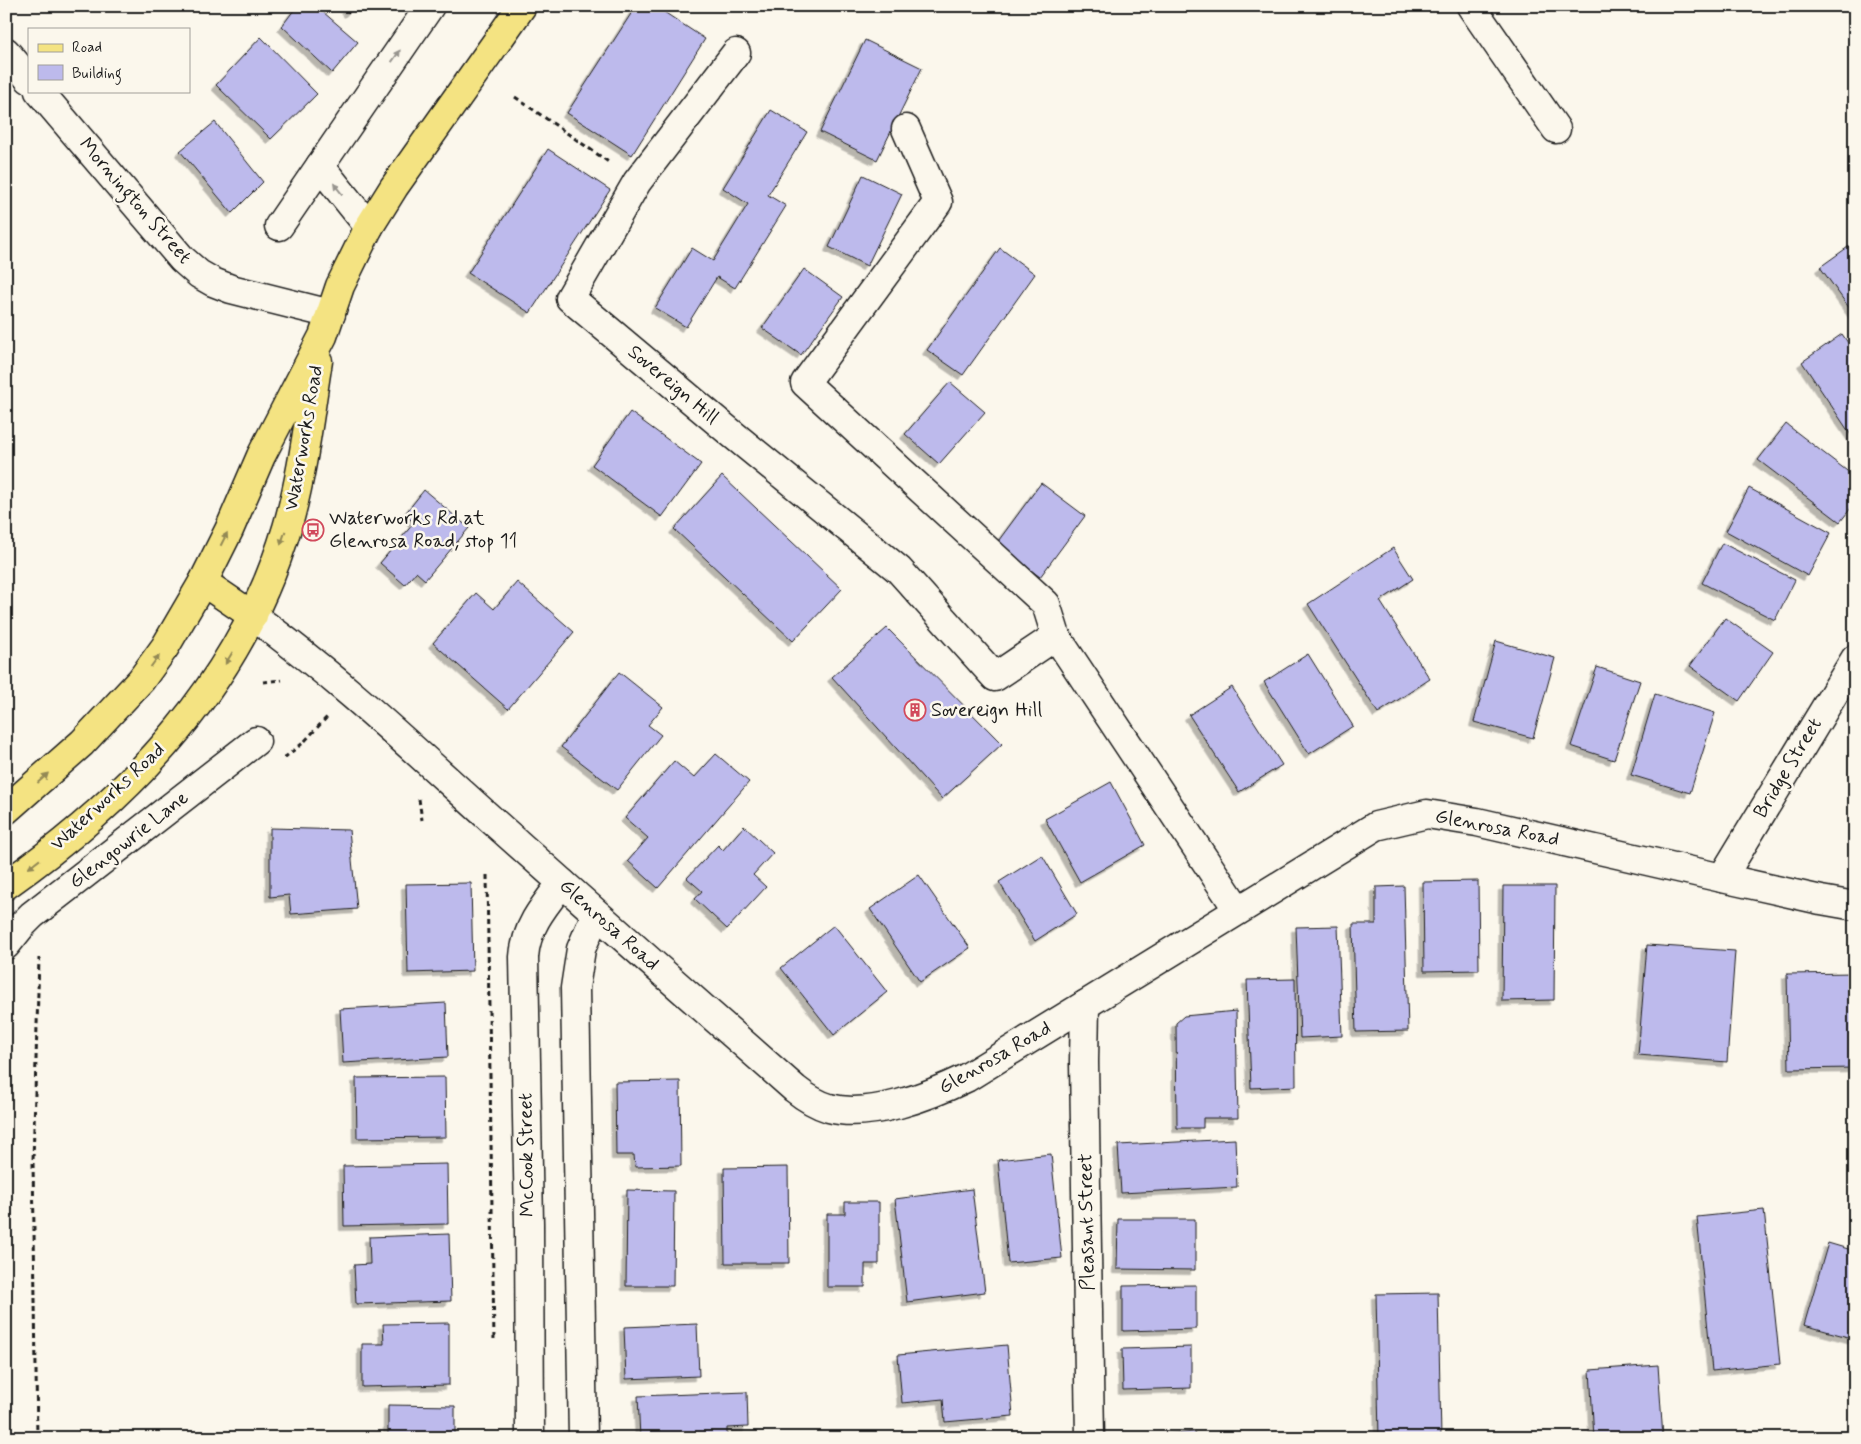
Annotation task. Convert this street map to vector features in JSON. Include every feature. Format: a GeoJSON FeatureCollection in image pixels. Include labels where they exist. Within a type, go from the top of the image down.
{"type":"FeatureCollection","features":[{"type":"Feature","properties":{"kind":"main road","name":"Waterworks Road"},"geometry":{"type":"LineString","coordinates":[[6,810],[82,743],[141,680],[183,619],[229,530],[261,456],[327,325],[348,267],[369,227],[394,187],[522,6]]}},
{"type":"Feature","properties":{"kind":"main road","name":"Waterworks Road"},"geometry":{"type":"LineString","coordinates":[[6,885],[83,825],[127,786],[163,748],[216,679],[253,616],[275,563],[296,494],[327,325]]}},
{"type":"Feature","properties":{"kind":"main road"},"geometry":{"type":"LineString","coordinates":[[203,582],[253,616]]}},
{"type":"Feature","properties":{"kind":"street"},"geometry":{"type":"LineString","coordinates":[[279,226],[430,6]]}},
{"type":"Feature","properties":{"kind":"street"},"geometry":{"type":"LineString","coordinates":[[1471,6],[1556,129]]}},
{"type":"Feature","properties":{"kind":"street"},"geometry":{"type":"LineString","coordinates":[[6,52],[28,78]]}},
{"type":"Feature","properties":{"kind":"street","name":"Sovereign Hill"},"geometry":{"type":"LineString","coordinates":[[736,53],[637,182],[570,298],[899,570],[994,677],[1056,636]]}},
{"type":"Feature","properties":{"kind":"street","name":"Mornington Street"},"geometry":{"type":"LineString","coordinates":[[41,92],[182,259],[199,274],[213,282],[327,325]]}},
{"type":"Feature","properties":{"kind":"street"},"geometry":{"type":"LineString","coordinates":[[906,129],[938,202],[805,384],[1046,604],[1056,636],[1238,910]]}},
{"type":"Feature","properties":{"kind":"street"},"geometry":{"type":"LineString","coordinates":[[320,166],[369,227]]}},
{"type":"Feature","properties":{"kind":"street","name":"Glenrosa Road"},"geometry":{"type":"LineString","coordinates":[[253,616],[298,649],[348,691],[596,914],[795,1089],[811,1100],[828,1108],[856,1110],[878,1108],[941,1090],[966,1078],[1376,826],[1427,814],[1477,822],[1722,878],[1855,906]]}},
{"type":"Feature","properties":{"kind":"street","name":"Bridge Street"},"geometry":{"type":"LineString","coordinates":[[1722,878],[1855,658]]}},
{"type":"Feature","properties":{"kind":"street","name":"Glengowrie Lane"},"geometry":{"type":"LineString","coordinates":[[6,945],[32,915],[256,741]]}},
{"type":"Feature","properties":{"kind":"street","name":"McCook Street"},"geometry":{"type":"LineString","coordinates":[[530,1438],[529,1213],[524,957],[526,943],[538,914],[562,883]]}},
{"type":"Feature","properties":{"kind":"street"},"geometry":{"type":"LineString","coordinates":[[583,1438],[575,988],[581,949],[596,914]]}},
{"type":"Feature","properties":{"kind":"street","name":"Pleasant Street"},"geometry":{"type":"LineString","coordinates":[[1085,1005],[1084,1062],[1090,1438]]}},
{"type":"Feature","properties":{"kind":"path"},"geometry":{"type":"LineString","coordinates":[[515,97],[637,182]]}},
{"type":"Feature","properties":{"kind":"path"},"geometry":{"type":"LineString","coordinates":[[303,743],[330,714]]}},
{"type":"Feature","properties":{"kind":"path"},"geometry":{"type":"LineString","coordinates":[[486,875],[494,1349]]}},
{"type":"Feature","properties":{"kind":"path"},"geometry":{"type":"LineString","coordinates":[[37,1438],[33,1161],[39,953]]}},
{"type":"Feature","properties":{"kind":"building"},"geometry":{"type":"Polygon","coordinates":[[[297,6],[316,6],[358,42],[332,73],[282,26],[297,6]]]}},
{"type":"Feature","properties":{"kind":"building"},"geometry":{"type":"Polygon","coordinates":[[[344,6],[356,6],[349,13],[344,6]]]}},
{"type":"Feature","properties":{"kind":"building"},"geometry":{"type":"Polygon","coordinates":[[[636,6],[655,6],[705,39],[632,155],[567,113],[636,6]]]}},
{"type":"Feature","properties":{"kind":"building"},"geometry":{"type":"Polygon","coordinates":[[[261,37],[317,94],[271,139],[216,85],[261,37]]]}},
{"type":"Feature","properties":{"kind":"building"},"geometry":{"type":"Polygon","coordinates":[[[865,40],[922,68],[877,160],[820,132],[865,40]]]}},
{"type":"Feature","properties":{"kind":"building"},"geometry":{"type":"Polygon","coordinates":[[[771,110],[807,132],[768,195],[786,206],[735,288],[717,277],[686,327],[655,308],[692,248],[713,261],[748,204],[723,188],[771,110]]]}},
{"type":"Feature","properties":{"kind":"building"},"geometry":{"type":"Polygon","coordinates":[[[215,122],[263,182],[232,213],[180,151],[215,122]]]}},
{"type":"Feature","properties":{"kind":"building"},"geometry":{"type":"Polygon","coordinates":[[[548,149],[610,190],[530,313],[468,273],[548,149]]]}},
{"type":"Feature","properties":{"kind":"building"},"geometry":{"type":"Polygon","coordinates":[[[863,175],[902,194],[867,266],[829,247],[863,175]]]}},
{"type":"Feature","properties":{"kind":"building"},"geometry":{"type":"Polygon","coordinates":[[[1855,242],[1855,316],[1820,267],[1855,242]]]}},
{"type":"Feature","properties":{"kind":"building"},"geometry":{"type":"Polygon","coordinates":[[[1000,248],[1035,274],[963,375],[927,350],[1000,248]]]}},
{"type":"Feature","properties":{"kind":"building"},"geometry":{"type":"Polygon","coordinates":[[[804,269],[843,297],[801,355],[762,328],[804,269]]]}},
{"type":"Feature","properties":{"kind":"building"},"geometry":{"type":"Polygon","coordinates":[[[1842,334],[1855,353],[1855,441],[1802,362],[1842,334]]]}},
{"type":"Feature","properties":{"kind":"building"},"geometry":{"type":"Polygon","coordinates":[[[950,382],[985,412],[939,464],[905,434],[950,382]]]}},
{"type":"Feature","properties":{"kind":"building"},"geometry":{"type":"Polygon","coordinates":[[[630,412],[701,464],[662,517],[592,465],[630,412]]]}},
{"type":"Feature","properties":{"kind":"building"},"geometry":{"type":"Polygon","coordinates":[[[1786,424],[1855,477],[1855,503],[1840,522],[1758,460],[1786,424]]]}},
{"type":"Feature","properties":{"kind":"building"},"geometry":{"type":"Polygon","coordinates":[[[722,476],[842,589],[793,641],[674,529],[722,476]]]}},
{"type":"Feature","properties":{"kind":"building"},"geometry":{"type":"Polygon","coordinates":[[[1041,483],[1085,516],[1040,577],[996,544],[1041,483]]]}},
{"type":"Feature","properties":{"kind":"building"},"geometry":{"type":"Polygon","coordinates":[[[1749,488],[1831,533],[1808,576],[1726,531],[1749,488]]]}},
{"type":"Feature","properties":{"kind":"building"},"geometry":{"type":"Polygon","coordinates":[[[424,490],[469,528],[425,580],[416,572],[405,585],[380,563],[414,523],[405,514],[424,490]]]}},
{"type":"Feature","properties":{"kind":"building"},"geometry":{"type":"Polygon","coordinates":[[[1722,543],[1795,580],[1775,620],[1702,583],[1722,543]]]}},
{"type":"Feature","properties":{"kind":"building"},"geometry":{"type":"Polygon","coordinates":[[[1393,548],[1413,579],[1380,601],[1430,679],[1378,713],[1308,604],[1393,548]]]}},
{"type":"Feature","properties":{"kind":"building"},"geometry":{"type":"Polygon","coordinates":[[[517,582],[574,632],[508,709],[433,643],[476,593],[494,609],[517,582]]]}},
{"type":"Feature","properties":{"kind":"building"},"geometry":{"type":"Polygon","coordinates":[[[1725,618],[1773,652],[1739,701],[1690,666],[1725,618]]]}},
{"type":"Feature","properties":{"kind":"building","name":"Sovereign Hill"},"geometry":{"type":"Polygon","coordinates":[[[887,628],[1002,744],[942,799],[832,677],[887,628]]]}},
{"type":"Feature","properties":{"kind":"building"},"geometry":{"type":"Polygon","coordinates":[[[1496,641],[1555,658],[1533,738],[1474,722],[1496,641]]]}},
{"type":"Feature","properties":{"kind":"building"},"geometry":{"type":"Polygon","coordinates":[[[1308,654],[1353,726],[1309,754],[1264,682],[1308,654]]]}},
{"type":"Feature","properties":{"kind":"building"},"geometry":{"type":"Polygon","coordinates":[[[1597,667],[1640,681],[1614,760],[1571,746],[1597,667]]]}},
{"type":"Feature","properties":{"kind":"building"},"geometry":{"type":"Polygon","coordinates":[[[619,672],[663,707],[648,725],[661,735],[617,790],[561,747],[619,672]]]}},
{"type":"Feature","properties":{"kind":"building"},"geometry":{"type":"Polygon","coordinates":[[[1232,687],[1282,765],[1239,792],[1189,715],[1232,687]]]}},
{"type":"Feature","properties":{"kind":"building"},"geometry":{"type":"Polygon","coordinates":[[[1655,694],[1715,713],[1690,793],[1631,775],[1655,694]]]}},
{"type":"Feature","properties":{"kind":"building"},"geometry":{"type":"Polygon","coordinates":[[[716,754],[749,782],[658,888],[628,861],[648,838],[625,818],[674,761],[694,778],[716,754]]]}},
{"type":"Feature","properties":{"kind":"building"},"geometry":{"type":"Polygon","coordinates":[[[1111,782],[1145,845],[1080,882],[1045,819],[1111,782]]]}},
{"type":"Feature","properties":{"kind":"building"},"geometry":{"type":"Polygon","coordinates":[[[744,826],[773,853],[753,875],[766,887],[727,929],[695,899],[702,891],[687,878],[718,845],[723,850],[744,826]]]}},
{"type":"Feature","properties":{"kind":"building"},"geometry":{"type":"Polygon","coordinates":[[[270,828],[349,830],[357,909],[291,914],[289,895],[270,897],[270,828]]]}},
{"type":"Feature","properties":{"kind":"building"},"geometry":{"type":"Polygon","coordinates":[[[1042,855],[1077,914],[1035,941],[999,882],[1042,855]]]}},
{"type":"Feature","properties":{"kind":"building"},"geometry":{"type":"Polygon","coordinates":[[[919,875],[970,948],[920,982],[870,909],[919,875]]]}},
{"type":"Feature","properties":{"kind":"building"},"geometry":{"type":"Polygon","coordinates":[[[1478,881],[1479,970],[1424,971],[1423,882],[1478,881]]]}},
{"type":"Feature","properties":{"kind":"building"},"geometry":{"type":"Polygon","coordinates":[[[471,883],[473,971],[408,973],[406,884],[471,883]]]}},
{"type":"Feature","properties":{"kind":"building"},"geometry":{"type":"Polygon","coordinates":[[[1404,886],[1408,1031],[1356,1032],[1353,924],[1376,924],[1376,887],[1404,886]]]}},
{"type":"Feature","properties":{"kind":"building"},"geometry":{"type":"Polygon","coordinates":[[[1503,886],[1555,886],[1554,1000],[1502,1001],[1503,886]]]}},
{"type":"Feature","properties":{"kind":"building"},"geometry":{"type":"Polygon","coordinates":[[[834,925],[887,992],[834,1035],[781,968],[834,925]]]}},
{"type":"Feature","properties":{"kind":"building"},"geometry":{"type":"Polygon","coordinates":[[[1338,926],[1342,1036],[1300,1038],[1296,927],[1338,926]]]}},
{"type":"Feature","properties":{"kind":"building"},"geometry":{"type":"Polygon","coordinates":[[[1647,945],[1735,951],[1727,1062],[1638,1055],[1647,945]]]}},
{"type":"Feature","properties":{"kind":"building"},"geometry":{"type":"Polygon","coordinates":[[[1855,973],[1855,1068],[1789,1069],[1787,974],[1855,973]]]}},
{"type":"Feature","properties":{"kind":"building"},"geometry":{"type":"Polygon","coordinates":[[[1295,979],[1296,1086],[1251,1088],[1247,980],[1295,979]]]}},
{"type":"Feature","properties":{"kind":"building"},"geometry":{"type":"Polygon","coordinates":[[[446,1003],[448,1057],[343,1063],[340,1009],[446,1003]]]}},
{"type":"Feature","properties":{"kind":"building"},"geometry":{"type":"Polygon","coordinates":[[[1236,1011],[1238,1118],[1203,1118],[1203,1128],[1177,1128],[1176,1023],[1184,1016],[1236,1011]]]}},
{"type":"Feature","properties":{"kind":"building"},"geometry":{"type":"Polygon","coordinates":[[[445,1077],[446,1137],[357,1138],[356,1078],[445,1077]]]}},
{"type":"Feature","properties":{"kind":"building"},"geometry":{"type":"Polygon","coordinates":[[[680,1081],[681,1166],[635,1167],[634,1155],[616,1155],[615,1082],[680,1081]]]}},
{"type":"Feature","properties":{"kind":"building"},"geometry":{"type":"Polygon","coordinates":[[[1235,1139],[1237,1187],[1121,1193],[1118,1145],[1235,1139]]]}},
{"type":"Feature","properties":{"kind":"building"},"geometry":{"type":"Polygon","coordinates":[[[1051,1154],[1062,1258],[1008,1263],[998,1160],[1051,1154]]]}},
{"type":"Feature","properties":{"kind":"building"},"geometry":{"type":"Polygon","coordinates":[[[447,1164],[448,1224],[344,1226],[343,1166],[447,1164]]]}},
{"type":"Feature","properties":{"kind":"building"},"geometry":{"type":"Polygon","coordinates":[[[788,1167],[789,1263],[725,1263],[724,1168],[788,1167]]]}},
{"type":"Feature","properties":{"kind":"building"},"geometry":{"type":"Polygon","coordinates":[[[972,1189],[985,1292],[907,1302],[895,1199],[972,1189]]]}},
{"type":"Feature","properties":{"kind":"building"},"geometry":{"type":"Polygon","coordinates":[[[627,1190],[674,1191],[673,1286],[626,1286],[627,1190]]]}},
{"type":"Feature","properties":{"kind":"building"},"geometry":{"type":"Polygon","coordinates":[[[845,1202],[879,1202],[879,1264],[865,1264],[865,1287],[827,1287],[827,1214],[845,1214],[845,1202]]]}},
{"type":"Feature","properties":{"kind":"building"},"geometry":{"type":"Polygon","coordinates":[[[1764,1210],[1780,1364],[1712,1371],[1697,1217],[1764,1210]]]}},
{"type":"Feature","properties":{"kind":"building"},"geometry":{"type":"Polygon","coordinates":[[[1118,1219],[1195,1219],[1195,1270],[1117,1269],[1118,1219]]]}},
{"type":"Feature","properties":{"kind":"building"},"geometry":{"type":"Polygon","coordinates":[[[449,1234],[451,1301],[356,1304],[354,1265],[370,1264],[369,1237],[449,1234]]]}},
{"type":"Feature","properties":{"kind":"building"},"geometry":{"type":"Polygon","coordinates":[[[1828,1243],[1855,1251],[1855,1339],[1804,1325],[1828,1243]]]}},
{"type":"Feature","properties":{"kind":"building"},"geometry":{"type":"Polygon","coordinates":[[[1196,1285],[1196,1329],[1123,1331],[1123,1286],[1196,1285]]]}},
{"type":"Feature","properties":{"kind":"building"},"geometry":{"type":"Polygon","coordinates":[[[1438,1293],[1441,1438],[1379,1438],[1376,1294],[1438,1293]]]}},
{"type":"Feature","properties":{"kind":"building"},"geometry":{"type":"Polygon","coordinates":[[[449,1323],[449,1385],[362,1387],[362,1344],[384,1344],[383,1324],[449,1323]]]}},
{"type":"Feature","properties":{"kind":"building"},"geometry":{"type":"Polygon","coordinates":[[[697,1324],[699,1376],[626,1379],[624,1327],[697,1324]]]}},
{"type":"Feature","properties":{"kind":"building"},"geometry":{"type":"Polygon","coordinates":[[[1007,1345],[1013,1416],[945,1422],[943,1399],[902,1403],[898,1355],[1007,1345]]]}},
{"type":"Feature","properties":{"kind":"building"},"geometry":{"type":"Polygon","coordinates":[[[1191,1347],[1191,1388],[1123,1390],[1122,1349],[1191,1347]]]}},
{"type":"Feature","properties":{"kind":"building"},"geometry":{"type":"Polygon","coordinates":[[[1658,1365],[1663,1438],[1594,1438],[1590,1370],[1658,1365]]]}},
{"type":"Feature","properties":{"kind":"building"},"geometry":{"type":"Polygon","coordinates":[[[747,1392],[748,1427],[727,1428],[727,1438],[640,1438],[638,1396],[747,1392]]]}},
{"type":"Feature","properties":{"kind":"building"},"geometry":{"type":"Polygon","coordinates":[[[388,1405],[455,1406],[455,1438],[388,1438],[388,1405]]]}},
{"type":"Feature","properties":{"kind":"building"},"geometry":{"type":"Polygon","coordinates":[[[1195,1432],[1196,1438],[1131,1438],[1131,1437],[1195,1432]]]}},
{"type":"Feature","properties":{"kind":"place","name":"Waterworks Rd at Glenrosa Road, stop 11"},"geometry":{"type":"Point","coordinates":[313,530]}},
{"type":"Feature","properties":{"kind":"place","name":"Sovereign Hill"},"geometry":{"type":"Point","coordinates":[915,710]}}]}
